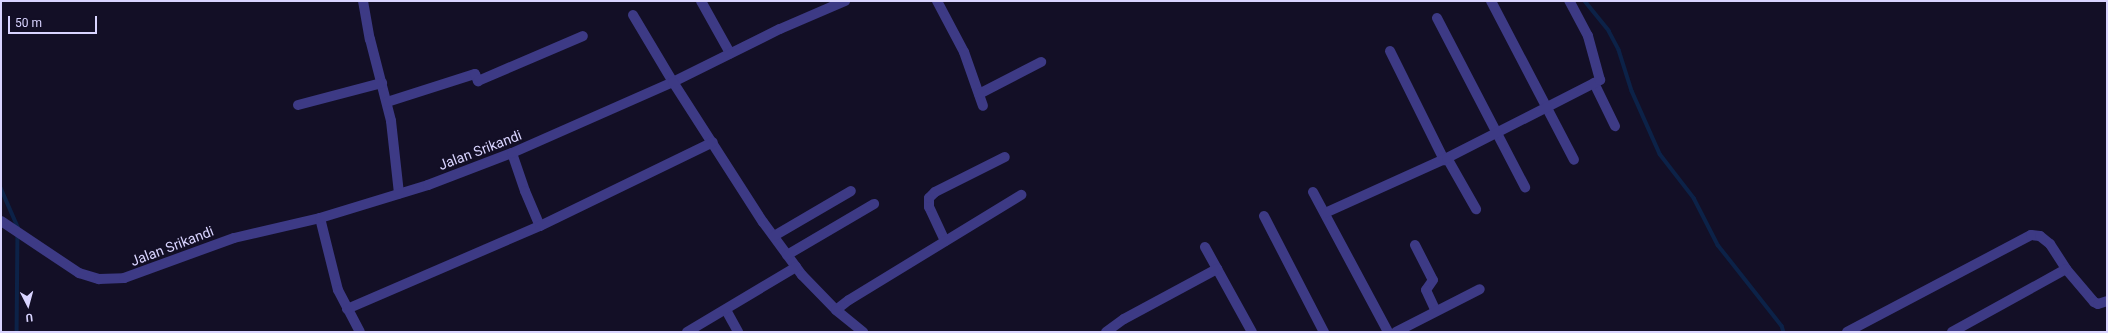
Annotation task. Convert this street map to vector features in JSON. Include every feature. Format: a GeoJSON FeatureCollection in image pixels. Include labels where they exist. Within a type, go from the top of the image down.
{"type":"FeatureCollection","features":[{"type":"Feature","properties":{"kind":"street"},"geometry":{"type":"LineString","coordinates":[[363,1],[371,46],[387,102],[394,140],[399,194]]}},
{"type":"Feature","properties":{"kind":"street"},"geometry":{"type":"LineString","coordinates":[[701,1],[730,54]]}},
{"type":"Feature","properties":{"kind":"street","name":"Jalan Srikandi"},"geometry":{"type":"LineString","coordinates":[[1,221],[79,273],[99,279],[124,278],[234,238],[320,218],[428,185],[512,153],[673,82],[845,1]]}},
{"type":"Feature","properties":{"kind":"street"},"geometry":{"type":"LineString","coordinates":[[937,1],[964,52],[983,106]]}},
{"type":"Feature","properties":{"kind":"street"},"geometry":{"type":"LineString","coordinates":[[1491,1],[1574,160]]}},
{"type":"Feature","properties":{"kind":"street"},"geometry":{"type":"LineString","coordinates":[[1325,213],[1445,159],[1600,80],[1588,36],[1569,1]]}},
{"type":"Feature","properties":{"kind":"street"},"geometry":{"type":"LineString","coordinates":[[633,15],[673,82],[787,255],[796,267],[836,310],[863,332]]}},
{"type":"Feature","properties":{"kind":"street"},"geometry":{"type":"LineString","coordinates":[[1437,18],[1525,187]]}},
{"type":"Feature","properties":{"kind":"street"},"geometry":{"type":"LineString","coordinates":[[387,102],[475,74],[478,81],[583,36]]}},
{"type":"Feature","properties":{"kind":"street"},"geometry":{"type":"LineString","coordinates":[[1390,52],[1445,159],[1476,209]]}},
{"type":"Feature","properties":{"kind":"street"},"geometry":{"type":"LineString","coordinates":[[979,94],[1041,62]]}},
{"type":"Feature","properties":{"kind":"street"},"geometry":{"type":"LineString","coordinates":[[1594,83],[1615,126]]}},
{"type":"Feature","properties":{"kind":"street"},"geometry":{"type":"LineString","coordinates":[[298,105],[382,84]]}},
{"type":"Feature","properties":{"kind":"street"},"geometry":{"type":"LineString","coordinates":[[347,309],[540,226],[713,142]]}},
{"type":"Feature","properties":{"kind":"street"},"geometry":{"type":"LineString","coordinates":[[512,153],[540,226]]}},
{"type":"Feature","properties":{"kind":"street"},"geometry":{"type":"LineString","coordinates":[[945,241],[929,207],[929,198],[935,192],[1005,157]]}},
{"type":"Feature","properties":{"kind":"street"},"geometry":{"type":"LineString","coordinates":[[774,236],[851,191]]}},
{"type":"Feature","properties":{"kind":"street"},"geometry":{"type":"LineString","coordinates":[[1313,192],[1388,332]]}},
{"type":"Feature","properties":{"kind":"street"},"geometry":{"type":"LineString","coordinates":[[836,310],[849,300],[1021,195]]}},
{"type":"Feature","properties":{"kind":"street"},"geometry":{"type":"LineString","coordinates":[[787,255],[874,204]]}},
{"type":"Feature","properties":{"kind":"street"},"geometry":{"type":"LineString","coordinates":[[1264,216],[1324,332]]}},
{"type":"Feature","properties":{"kind":"street"},"geometry":{"type":"LineString","coordinates":[[320,218],[334,279],[347,309],[360,332]]}},
{"type":"Feature","properties":{"kind":"street"},"geometry":{"type":"LineString","coordinates":[[1847,332],[2031,235],[2040,236],[2050,244],[2066,269],[2094,302],[2098,304],[2107,301]]}},
{"type":"Feature","properties":{"kind":"street"},"geometry":{"type":"LineString","coordinates":[[1415,245],[1433,280],[1426,290],[1436,312]]}},
{"type":"Feature","properties":{"kind":"street"},"geometry":{"type":"LineString","coordinates":[[1205,247],[1252,332]]}},
{"type":"Feature","properties":{"kind":"street"},"geometry":{"type":"LineString","coordinates":[[687,332],[796,267]]}},
{"type":"Feature","properties":{"kind":"street"},"geometry":{"type":"LineString","coordinates":[[1106,332],[1124,319],[1217,269]]}},
{"type":"Feature","properties":{"kind":"street"},"geometry":{"type":"LineString","coordinates":[[1952,332],[2066,269]]}},
{"type":"Feature","properties":{"kind":"street"},"geometry":{"type":"LineString","coordinates":[[1396,332],[1480,289]]}},
{"type":"Feature","properties":{"kind":"street"},"geometry":{"type":"LineString","coordinates":[[726,310],[738,332]]}},
{"type":"Feature","properties":{"kind":"waterway"},"geometry":{"type":"LineString","coordinates":[[1585,1],[1609,31],[1619,50],[1632,91],[1660,154],[1694,198],[1718,245],[1782,326],[1784,332]]}},
{"type":"Feature","properties":{"kind":"waterway"},"geometry":{"type":"LineString","coordinates":[[1,188],[18,227],[17,332]]}}]}
